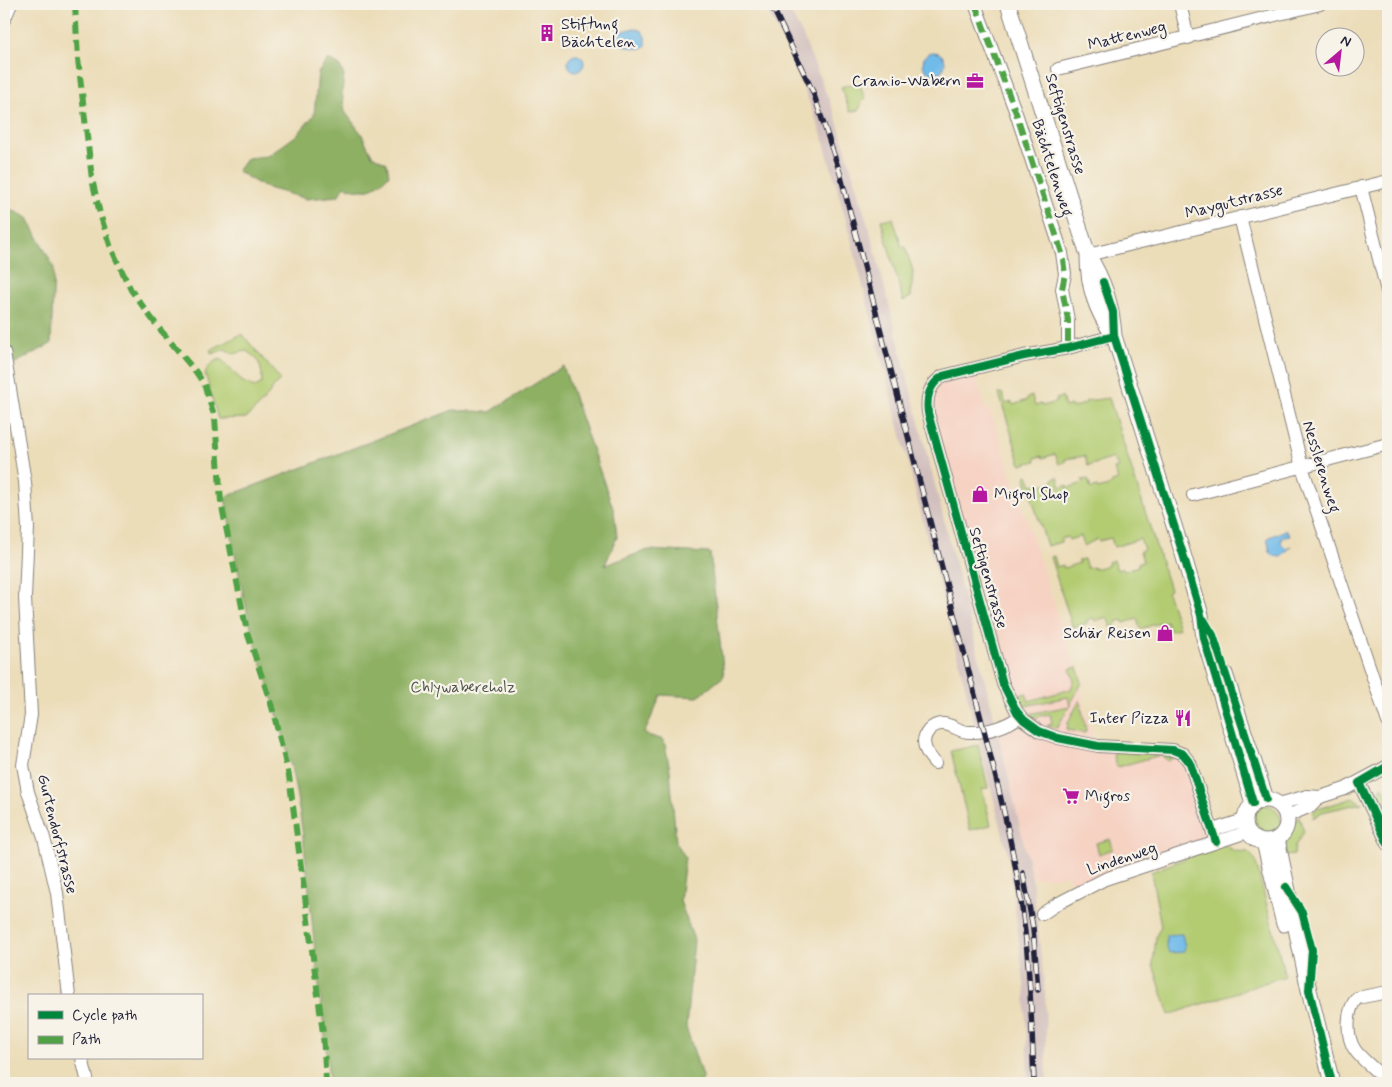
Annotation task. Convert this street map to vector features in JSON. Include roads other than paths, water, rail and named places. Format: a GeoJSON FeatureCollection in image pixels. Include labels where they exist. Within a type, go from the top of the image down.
{"type":"FeatureCollection","features":[{"type":"Feature","properties":{"kind":"main road","name":"Seftigenstrasse"},"geometry":{"type":"LineString","coordinates":[[1008,4],[1088,255],[1101,276],[1113,312],[1114,336],[1201,616],[1204,638],[1271,806]]}},
{"type":"Feature","properties":{"kind":"main road"},"geometry":{"type":"LineString","coordinates":[[1271,806],[1286,830],[1270,841],[1252,837],[1246,826],[1245,814],[1271,806]]}},
{"type":"Feature","properties":{"kind":"main road"},"geometry":{"type":"LineString","coordinates":[[1270,841],[1332,1083]]}},
{"type":"Feature","properties":{"kind":"street"},"geometry":{"type":"LineString","coordinates":[[4,20],[11,4]]}},
{"type":"Feature","properties":{"kind":"street","name":"Bächtelenweg"},"geometry":{"type":"LineString","coordinates":[[976,4],[1016,113],[1062,253],[1065,274],[1062,289],[1068,320],[1068,348]]}},
{"type":"Feature","properties":{"kind":"street"},"geometry":{"type":"LineString","coordinates":[[1180,4],[1188,38]]}},
{"type":"Feature","properties":{"kind":"street","name":"Mattenweg"},"geometry":{"type":"LineString","coordinates":[[1058,69],[1320,4]]}},
{"type":"Feature","properties":{"kind":"street","name":"Maygutstrasse"},"geometry":{"type":"LineString","coordinates":[[1088,255],[1388,181]]}},
{"type":"Feature","properties":{"kind":"street"},"geometry":{"type":"LineString","coordinates":[[1362,187],[1388,294]]}},
{"type":"Feature","properties":{"kind":"street","name":"Nesslerenweg"},"geometry":{"type":"LineString","coordinates":[[1240,217],[1302,467],[1388,722]]}},
{"type":"Feature","properties":{"kind":"street","name":"Seftigenstrasse"},"geometry":{"type":"LineString","coordinates":[[1114,336],[1068,348],[950,373],[935,382],[927,398],[930,422],[1003,684],[1020,716],[1031,726],[1058,738],[1098,746],[1168,749],[1181,753],[1190,763],[1214,836]]}},
{"type":"Feature","properties":{"kind":"street","name":"Gurtendorfstrasse"},"geometry":{"type":"LineString","coordinates":[[4,352],[25,482],[28,528],[25,598],[31,715],[23,764],[28,792],[44,838],[57,893],[69,994]]}},
{"type":"Feature","properties":{"kind":"street"},"geometry":{"type":"LineString","coordinates":[[1193,495],[1388,444]]}},
{"type":"Feature","properties":{"kind":"street"},"geometry":{"type":"LineString","coordinates":[[935,763],[924,746],[928,732],[936,725],[948,725],[969,732],[978,732],[1012,723],[1020,716]]}},
{"type":"Feature","properties":{"kind":"street"},"geometry":{"type":"LineString","coordinates":[[1271,806],[1311,806],[1320,797],[1359,783],[1388,766]]}},
{"type":"Feature","properties":{"kind":"street"},"geometry":{"type":"LineString","coordinates":[[1359,783],[1388,844]]}},
{"type":"Feature","properties":{"kind":"street","name":"Lindenweg"},"geometry":{"type":"LineString","coordinates":[[1042,914],[1105,879],[1178,857],[1214,836],[1246,826]]}},
{"type":"Feature","properties":{"kind":"street"},"geometry":{"type":"LineString","coordinates":[[1384,1083],[1383,1078],[1354,1049],[1348,1017],[1350,1006],[1356,998],[1388,992]]}},
{"type":"Feature","properties":{"kind":"street"},"geometry":{"type":"LineString","coordinates":[[82,1060],[88,1083]]}},
{"type":"Feature","properties":{"kind":"water"},"geometry":{"type":"Polygon","coordinates":[[[634,28],[642,31],[646,39],[646,45],[643,48],[632,48],[614,41],[620,32],[634,28]]]}},
{"type":"Feature","properties":{"kind":"water"},"geometry":{"type":"Polygon","coordinates":[[[934,52],[942,55],[945,63],[942,71],[934,74],[926,71],[923,63],[926,55],[934,52]]]}},
{"type":"Feature","properties":{"kind":"water"},"geometry":{"type":"Polygon","coordinates":[[[573,55],[579,55],[584,60],[582,69],[573,71],[568,66],[568,60],[573,55]]]}},
{"type":"Feature","properties":{"kind":"water"},"geometry":{"type":"Polygon","coordinates":[[[1286,530],[1290,535],[1282,537],[1281,544],[1286,548],[1291,546],[1281,557],[1274,556],[1270,552],[1267,538],[1286,530]]]}},
{"type":"Feature","properties":{"kind":"water"},"geometry":{"type":"Polygon","coordinates":[[[1182,934],[1185,947],[1183,952],[1169,953],[1166,945],[1166,935],[1182,934]]]}},
{"type":"Feature","properties":{"kind":"railway"},"geometry":{"type":"LineString","coordinates":[[771,4],[813,92],[840,173],[998,786],[1014,858],[1022,907],[1030,989],[1034,1083]]}},
{"type":"Feature","properties":{"kind":"railway"},"geometry":{"type":"LineString","coordinates":[[1023,873],[1033,928],[1038,990]]}},
{"type":"Feature","properties":{"kind":"place","name":"Stiftung Bächtelen"},"geometry":{"type":"Point","coordinates":[547,33]}},
{"type":"Feature","properties":{"kind":"place","name":"Cranio-Wabern"},"geometry":{"type":"Point","coordinates":[975,81]}},
{"type":"Feature","properties":{"kind":"place","name":"Migrol Shop"},"geometry":{"type":"Point","coordinates":[980,494]}},
{"type":"Feature","properties":{"kind":"place","name":"Schär Reisen"},"geometry":{"type":"Point","coordinates":[1165,633]}},
{"type":"Feature","properties":{"kind":"place","name":"Inter Pizza"},"geometry":{"type":"Point","coordinates":[1183,718]}},
{"type":"Feature","properties":{"kind":"place","name":"Migros"},"geometry":{"type":"Point","coordinates":[1071,796]}},
{"type":"Feature","properties":{"kind":"park label","name":"Chlywabereholz"},"geometry":{"type":"Point","coordinates":[463,687]}}]}
